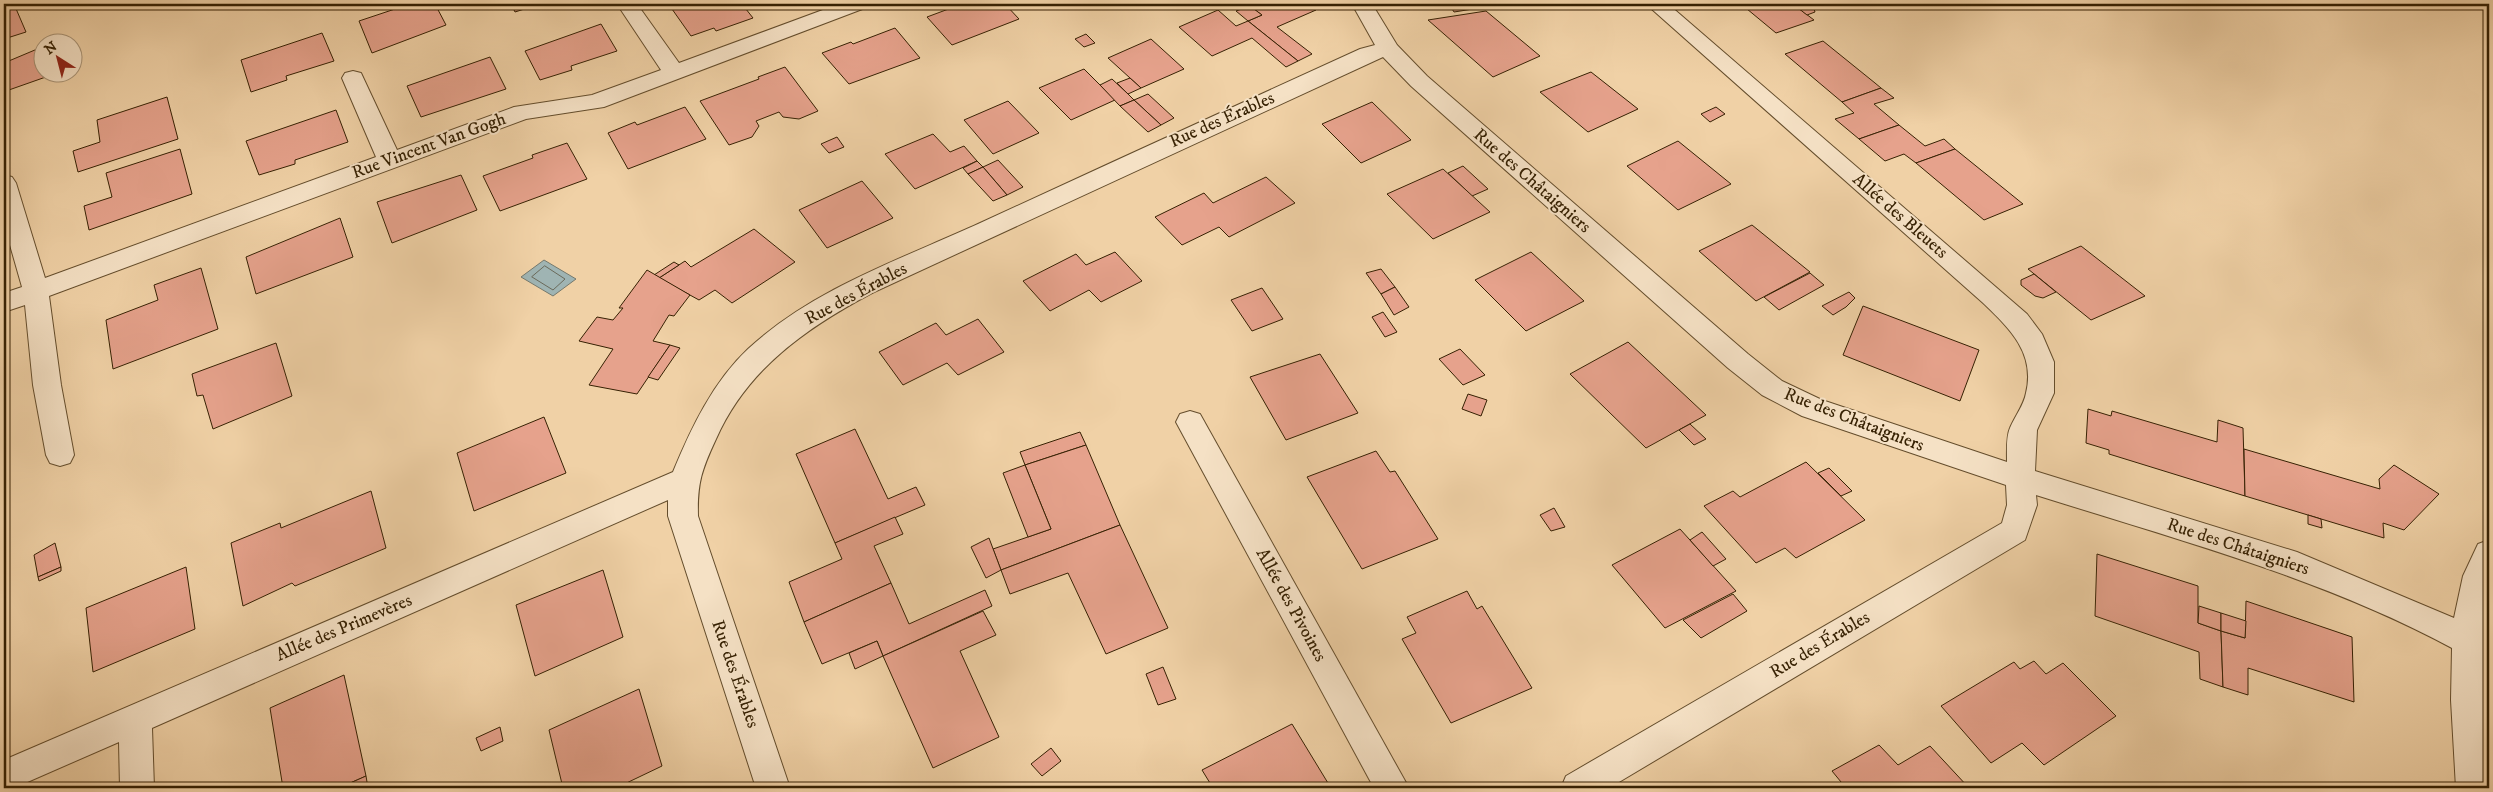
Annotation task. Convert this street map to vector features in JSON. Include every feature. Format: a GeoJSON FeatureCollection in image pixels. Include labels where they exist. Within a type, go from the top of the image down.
{"type":"FeatureCollection","features":[{"type":"Feature","properties":{"kind":"street"},"geometry":{"type":"LineString","coordinates":[[627,4],[674,72]]}},
{"type":"Feature","properties":{"kind":"street","name":"Rue Vincent Van Gogh"},"geometry":{"type":"LineString","coordinates":[[4,303],[522,112],[596,102],[858,4]]}},
{"type":"Feature","properties":{"kind":"street","name":"Rue des Châtaigniers"},"geometry":{"type":"LineString","coordinates":[[1362,4],[1388,49],[1419,82],[1738,361],[1772,388],[1812,408],[1951,456],[2020,476],[2297,565],[2439,625],[2467,640]]}},
{"type":"Feature","properties":{"kind":"street","name":"Allée des Bleuets"},"geometry":{"type":"LineString","coordinates":[[1656,4],[1991,295],[2018,321],[2033,341],[2041,362],[2040,393],[2023,430],[2020,476]]}},
{"type":"Feature","properties":{"kind":"street","name":"Rue des Érables"},"geometry":{"type":"LineString","coordinates":[[773,788],[688,536],[683,516],[682,494],[685,480],[703,434],[718,405],[736,380],[759,355],[774,343],[839,298],[1368,54],[1388,49]]}},
{"type":"Feature","properties":{"kind":"street"},"geometry":{"type":"LineString","coordinates":[[353,78],[390,161]]}},
{"type":"Feature","properties":{"kind":"street"},"geometry":{"type":"LineString","coordinates":[[4,183],[36,292],[47,385],[60,455]]}},
{"type":"Feature","properties":{"kind":"street","name":"Allée des Pivoines"},"geometry":{"type":"LineString","coordinates":[[1190,422],[1392,788]]}},
{"type":"Feature","properties":{"kind":"street","name":"Rue des Érables"},"geometry":{"type":"LineString","coordinates":[[1578,788],[2014,531],[2022,505],[2020,476]]}},
{"type":"Feature","properties":{"kind":"street","name":"Allée des Primevères"},"geometry":{"type":"LineString","coordinates":[[4,776],[685,480]]}},
{"type":"Feature","properties":{"kind":"street"},"geometry":{"type":"LineString","coordinates":[[2473,788],[2467,640],[2475,588],[2483,563],[2489,554]]}},
{"type":"Feature","properties":{"kind":"street"},"geometry":{"type":"LineString","coordinates":[[135,718],[137,788]]}},
{"type":"Feature","properties":{"kind":"water"},"geometry":{"type":"Polygon","coordinates":[[[544,260],[576,279],[553,296],[521,277],[544,260]]]}},
{"type":"Feature","properties":{"kind":"building"},"geometry":{"type":"Polygon","coordinates":[[[4,4],[14,4],[26,32],[4,39],[4,4]]]}},
{"type":"Feature","properties":{"kind":"building"},"geometry":{"type":"Polygon","coordinates":[[[410,4],[435,4],[446,25],[372,53],[359,21],[410,4]]]}},
{"type":"Feature","properties":{"kind":"building"},"geometry":{"type":"Polygon","coordinates":[[[511,4],[540,4],[515,12],[511,4]]]}},
{"type":"Feature","properties":{"kind":"building"},"geometry":{"type":"Polygon","coordinates":[[[688,4],[742,4],[753,18],[716,31],[714,28],[691,36],[672,9],[688,4]]]}},
{"type":"Feature","properties":{"kind":"building"},"geometry":{"type":"Polygon","coordinates":[[[962,4],[1005,4],[1019,19],[952,45],[927,17],[962,4]]]}},
{"type":"Feature","properties":{"kind":"building"},"geometry":{"type":"Polygon","coordinates":[[[1247,4],[1307,4],[1316,10],[1277,27],[1312,54],[1298,61],[1248,21],[1262,15],[1247,4]]]}},
{"type":"Feature","properties":{"kind":"building"},"geometry":{"type":"Polygon","coordinates":[[[1449,4],[1497,4],[1498,5],[1454,12],[1449,4]]]}},
{"type":"Feature","properties":{"kind":"building"},"geometry":{"type":"Polygon","coordinates":[[[1741,4],[1793,4],[1814,20],[1776,33],[1741,4]]]}},
{"type":"Feature","properties":{"kind":"building"},"geometry":{"type":"Polygon","coordinates":[[[1793,4],[1808,4],[1815,12],[1807,15],[1793,4]]]}},
{"type":"Feature","properties":{"kind":"building"},"geometry":{"type":"Polygon","coordinates":[[[1250,6],[1262,15],[1248,21],[1236,11],[1250,6]]]}},
{"type":"Feature","properties":{"kind":"building"},"geometry":{"type":"Polygon","coordinates":[[[1218,10],[1236,26],[1248,21],[1298,61],[1286,67],[1252,38],[1212,56],[1179,27],[1218,10]]]}},
{"type":"Feature","properties":{"kind":"building"},"geometry":{"type":"Polygon","coordinates":[[[1486,11],[1540,56],[1493,77],[1428,20],[1486,11]]]}},
{"type":"Feature","properties":{"kind":"building"},"geometry":{"type":"Polygon","coordinates":[[[601,24],[617,51],[571,66],[572,70],[540,80],[525,51],[601,24]]]}},
{"type":"Feature","properties":{"kind":"building"},"geometry":{"type":"Polygon","coordinates":[[[895,28],[920,58],[849,84],[822,53],[851,42],[853,44],[895,28]]]}},
{"type":"Feature","properties":{"kind":"building"},"geometry":{"type":"Polygon","coordinates":[[[322,33],[334,61],[286,76],[287,80],[251,92],[241,60],[322,33]]]}},
{"type":"Feature","properties":{"kind":"building"},"geometry":{"type":"Polygon","coordinates":[[[1086,34],[1095,43],[1084,47],[1075,39],[1086,34]]]}},
{"type":"Feature","properties":{"kind":"building"},"geometry":{"type":"Polygon","coordinates":[[[1151,39],[1184,69],[1141,88],[1108,58],[1151,39]]]}},
{"type":"Feature","properties":{"kind":"building"},"geometry":{"type":"Polygon","coordinates":[[[1823,41],[1881,88],[1842,102],[1785,54],[1823,41]]]}},
{"type":"Feature","properties":{"kind":"building"},"geometry":{"type":"Polygon","coordinates":[[[32,51],[32,82],[6,91],[4,85],[4,63],[32,51]]]}},
{"type":"Feature","properties":{"kind":"building"},"geometry":{"type":"Polygon","coordinates":[[[490,57],[506,89],[421,117],[407,86],[490,57]]]}},
{"type":"Feature","properties":{"kind":"building"},"geometry":{"type":"Polygon","coordinates":[[[785,67],[818,111],[799,119],[783,117],[779,112],[756,121],[759,126],[752,137],[729,145],[700,101],[785,67]]]}},
{"type":"Feature","properties":{"kind":"building"},"geometry":{"type":"Polygon","coordinates":[[[1084,69],[1115,100],[1071,120],[1039,88],[1084,69]]]}},
{"type":"Feature","properties":{"kind":"building"},"geometry":{"type":"Polygon","coordinates":[[[1591,72],[1638,109],[1588,132],[1540,92],[1591,72]]]}},
{"type":"Feature","properties":{"kind":"building"},"geometry":{"type":"Polygon","coordinates":[[[1130,78],[1141,88],[1128,94],[1117,83],[1130,78]]]}},
{"type":"Feature","properties":{"kind":"building"},"geometry":{"type":"Polygon","coordinates":[[[1112,79],[1134,100],[1120,106],[1100,85],[1112,79]]]}},
{"type":"Feature","properties":{"kind":"building"},"geometry":{"type":"Polygon","coordinates":[[[1881,88],[1894,98],[1874,104],[1899,125],[1859,139],[1835,119],[1854,113],[1842,102],[1881,88]]]}},
{"type":"Feature","properties":{"kind":"building"},"geometry":{"type":"Polygon","coordinates":[[[1148,94],[1174,118],[1161,125],[1134,100],[1148,94]]]}},
{"type":"Feature","properties":{"kind":"building"},"geometry":{"type":"Polygon","coordinates":[[[167,97],[178,139],[78,172],[73,151],[100,142],[97,120],[167,97]]]}},
{"type":"Feature","properties":{"kind":"building"},"geometry":{"type":"Polygon","coordinates":[[[1134,100],[1161,125],[1148,132],[1120,106],[1134,100]]]}},
{"type":"Feature","properties":{"kind":"building"},"geometry":{"type":"Polygon","coordinates":[[[1008,101],[1039,133],[993,154],[964,120],[1008,101]]]}},
{"type":"Feature","properties":{"kind":"building"},"geometry":{"type":"Polygon","coordinates":[[[1372,102],[1411,140],[1361,163],[1322,124],[1372,102]]]}},
{"type":"Feature","properties":{"kind":"building"},"geometry":{"type":"Polygon","coordinates":[[[685,107],[706,139],[628,169],[608,133],[635,122],[637,125],[685,107]]]}},
{"type":"Feature","properties":{"kind":"building"},"geometry":{"type":"Polygon","coordinates":[[[1716,107],[1725,114],[1710,122],[1701,114],[1716,107]]]}},
{"type":"Feature","properties":{"kind":"building"},"geometry":{"type":"Polygon","coordinates":[[[336,110],[348,142],[295,160],[295,164],[259,175],[246,141],[336,110]]]}},
{"type":"Feature","properties":{"kind":"building"},"geometry":{"type":"Polygon","coordinates":[[[1899,125],[1925,146],[1944,139],[1955,149],[1916,163],[1904,154],[1885,161],[1859,139],[1899,125]]]}},
{"type":"Feature","properties":{"kind":"building"},"geometry":{"type":"Polygon","coordinates":[[[933,134],[950,152],[964,146],[977,161],[915,189],[885,154],[933,134]]]}},
{"type":"Feature","properties":{"kind":"building"},"geometry":{"type":"Polygon","coordinates":[[[837,137],[844,147],[829,153],[821,144],[837,137]]]}},
{"type":"Feature","properties":{"kind":"building"},"geometry":{"type":"Polygon","coordinates":[[[1678,141],[1731,184],[1678,210],[1627,166],[1678,141]]]}},
{"type":"Feature","properties":{"kind":"building"},"geometry":{"type":"Polygon","coordinates":[[[567,143],[587,179],[500,211],[483,176],[533,158],[532,155],[567,143]]]}},
{"type":"Feature","properties":{"kind":"building"},"geometry":{"type":"Polygon","coordinates":[[[180,149],[192,194],[89,230],[84,206],[112,197],[106,173],[180,149]]]}},
{"type":"Feature","properties":{"kind":"building"},"geometry":{"type":"Polygon","coordinates":[[[1955,149],[2023,204],[1984,220],[1916,163],[1955,149]]]}},
{"type":"Feature","properties":{"kind":"building"},"geometry":{"type":"Polygon","coordinates":[[[998,160],[1023,187],[1007,195],[983,167],[998,160]]]}},
{"type":"Feature","properties":{"kind":"building"},"geometry":{"type":"Polygon","coordinates":[[[977,161],[983,167],[968,174],[963,168],[977,161]]]}},
{"type":"Feature","properties":{"kind":"building"},"geometry":{"type":"Polygon","coordinates":[[[1463,166],[1488,189],[1472,196],[1448,173],[1463,166]]]}},
{"type":"Feature","properties":{"kind":"building"},"geometry":{"type":"Polygon","coordinates":[[[983,167],[1007,195],[993,201],[968,174],[983,167]]]}},
{"type":"Feature","properties":{"kind":"building"},"geometry":{"type":"Polygon","coordinates":[[[1443,169],[1490,212],[1433,239],[1387,194],[1443,169]]]}},
{"type":"Feature","properties":{"kind":"building"},"geometry":{"type":"Polygon","coordinates":[[[461,175],[477,210],[392,243],[377,202],[461,175]]]}},
{"type":"Feature","properties":{"kind":"building"},"geometry":{"type":"Polygon","coordinates":[[[1266,177],[1295,203],[1229,237],[1219,227],[1182,245],[1155,217],[1204,193],[1213,203],[1266,177]]]}},
{"type":"Feature","properties":{"kind":"building"},"geometry":{"type":"Polygon","coordinates":[[[862,181],[893,218],[827,248],[799,210],[862,181]]]}},
{"type":"Feature","properties":{"kind":"building"},"geometry":{"type":"Polygon","coordinates":[[[340,218],[353,257],[256,294],[246,257],[340,218]]]}},
{"type":"Feature","properties":{"kind":"building"},"geometry":{"type":"Polygon","coordinates":[[[1752,225],[1810,272],[1756,301],[1699,251],[1752,225]]]}},
{"type":"Feature","properties":{"kind":"building"},"geometry":{"type":"Polygon","coordinates":[[[754,229],[795,262],[732,303],[715,290],[699,300],[659,278],[685,261],[691,267],[754,229]]]}},
{"type":"Feature","properties":{"kind":"building"},"geometry":{"type":"Polygon","coordinates":[[[2081,246],[2145,296],[2091,320],[2028,269],[2081,246]]]}},
{"type":"Feature","properties":{"kind":"building"},"geometry":{"type":"Polygon","coordinates":[[[1115,252],[1142,281],[1101,302],[1089,290],[1050,311],[1023,281],[1076,254],[1086,265],[1115,252]]]}},
{"type":"Feature","properties":{"kind":"building"},"geometry":{"type":"Polygon","coordinates":[[[1531,252],[1584,301],[1526,331],[1475,280],[1531,252]]]}},
{"type":"Feature","properties":{"kind":"building"},"geometry":{"type":"Polygon","coordinates":[[[674,262],[679,265],[659,278],[654,275],[674,262]]]}},
{"type":"Feature","properties":{"kind":"building"},"geometry":{"type":"Polygon","coordinates":[[[201,268],[218,329],[113,369],[106,320],[158,300],[154,285],[201,268]]]}},
{"type":"Feature","properties":{"kind":"building"},"geometry":{"type":"Polygon","coordinates":[[[1381,269],[1395,287],[1381,294],[1366,273],[1381,269]]]}},
{"type":"Feature","properties":{"kind":"building"},"geometry":{"type":"Polygon","coordinates":[[[647,270],[690,295],[674,316],[669,315],[653,341],[670,345],[637,394],[589,385],[613,349],[579,341],[597,317],[613,320],[623,308],[619,308],[647,270]]]}},
{"type":"Feature","properties":{"kind":"building"},"geometry":{"type":"Polygon","coordinates":[[[1810,273],[1824,285],[1779,310],[1764,297],[1810,273]]]}},
{"type":"Feature","properties":{"kind":"building"},"geometry":{"type":"Polygon","coordinates":[[[2034,274],[2056,292],[2043,298],[2035,296],[2021,285],[2021,280],[2034,274]]]}},
{"type":"Feature","properties":{"kind":"building"},"geometry":{"type":"Polygon","coordinates":[[[1395,287],[1409,307],[1394,315],[1381,294],[1395,287]]]}},
{"type":"Feature","properties":{"kind":"building"},"geometry":{"type":"Polygon","coordinates":[[[1262,288],[1283,319],[1252,331],[1231,300],[1262,288]]]}},
{"type":"Feature","properties":{"kind":"building"},"geometry":{"type":"Polygon","coordinates":[[[1849,292],[1855,298],[1846,307],[1833,315],[1822,306],[1849,292]]]}},
{"type":"Feature","properties":{"kind":"building"},"geometry":{"type":"Polygon","coordinates":[[[1863,306],[1979,350],[1960,401],[1843,355],[1863,306]]]}},
{"type":"Feature","properties":{"kind":"building"},"geometry":{"type":"Polygon","coordinates":[[[1383,312],[1397,332],[1385,337],[1372,317],[1383,312]]]}},
{"type":"Feature","properties":{"kind":"building"},"geometry":{"type":"Polygon","coordinates":[[[978,319],[1004,352],[958,375],[947,363],[903,385],[879,352],[936,323],[946,335],[978,319]]]}},
{"type":"Feature","properties":{"kind":"building"},"geometry":{"type":"Polygon","coordinates":[[[1628,342],[1706,415],[1646,448],[1570,374],[1628,342]]]}},
{"type":"Feature","properties":{"kind":"building"},"geometry":{"type":"Polygon","coordinates":[[[276,343],[292,396],[213,429],[203,395],[197,396],[192,374],[276,343]]]}},
{"type":"Feature","properties":{"kind":"building"},"geometry":{"type":"Polygon","coordinates":[[[670,345],[680,348],[658,380],[648,377],[670,345]]]}},
{"type":"Feature","properties":{"kind":"building"},"geometry":{"type":"Polygon","coordinates":[[[1460,349],[1485,375],[1463,385],[1439,359],[1460,349]]]}},
{"type":"Feature","properties":{"kind":"building"},"geometry":{"type":"Polygon","coordinates":[[[1320,354],[1358,413],[1286,440],[1250,377],[1320,354]]]}},
{"type":"Feature","properties":{"kind":"building"},"geometry":{"type":"Polygon","coordinates":[[[1468,394],[1487,400],[1481,416],[1462,409],[1468,394]]]}},
{"type":"Feature","properties":{"kind":"building"},"geometry":{"type":"Polygon","coordinates":[[[2088,409],[2111,416],[2112,411],[2217,442],[2218,420],[2243,428],[2245,496],[2109,454],[2109,450],[2086,443],[2088,409]]]}},
{"type":"Feature","properties":{"kind":"building"},"geometry":{"type":"Polygon","coordinates":[[[544,417],[566,473],[474,511],[457,453],[544,417]]]}},
{"type":"Feature","properties":{"kind":"building"},"geometry":{"type":"Polygon","coordinates":[[[1690,424],[1706,439],[1694,445],[1679,430],[1690,424]]]}},
{"type":"Feature","properties":{"kind":"building"},"geometry":{"type":"Polygon","coordinates":[[[855,429],[888,499],[916,487],[925,505],[835,543],[796,454],[855,429]]]}},
{"type":"Feature","properties":{"kind":"building"},"geometry":{"type":"Polygon","coordinates":[[[1080,432],[1086,445],[1025,465],[1020,452],[1080,432]]]}},
{"type":"Feature","properties":{"kind":"building"},"geometry":{"type":"Polygon","coordinates":[[[1086,445],[1120,525],[1001,570],[993,549],[1051,529],[1025,465],[1086,445]]]}},
{"type":"Feature","properties":{"kind":"building"},"geometry":{"type":"Polygon","coordinates":[[[2244,449],[2380,489],[2379,479],[2394,465],[2439,494],[2404,530],[2383,523],[2384,538],[2245,496],[2244,449]]]}},
{"type":"Feature","properties":{"kind":"building"},"geometry":{"type":"Polygon","coordinates":[[[1376,451],[1390,472],[1395,471],[1438,539],[1362,569],[1307,477],[1376,451]]]}},
{"type":"Feature","properties":{"kind":"building"},"geometry":{"type":"Polygon","coordinates":[[[1806,462],[1865,520],[1796,558],[1785,548],[1756,563],[1704,506],[1733,491],[1740,497],[1806,462]]]}},
{"type":"Feature","properties":{"kind":"building"},"geometry":{"type":"Polygon","coordinates":[[[1025,465],[1051,529],[1028,537],[1003,473],[1025,465]]]}},
{"type":"Feature","properties":{"kind":"building"},"geometry":{"type":"Polygon","coordinates":[[[1829,468],[1852,491],[1841,496],[1818,473],[1829,468]]]}},
{"type":"Feature","properties":{"kind":"building"},"geometry":{"type":"Polygon","coordinates":[[[371,491],[386,548],[295,586],[292,583],[243,606],[231,543],[280,523],[281,528],[371,491]]]}},
{"type":"Feature","properties":{"kind":"building"},"geometry":{"type":"Polygon","coordinates":[[[1554,508],[1565,527],[1551,531],[1540,515],[1554,508]]]}},
{"type":"Feature","properties":{"kind":"building"},"geometry":{"type":"Polygon","coordinates":[[[2308,515],[2321,519],[2322,528],[2308,524],[2308,515]]]}},
{"type":"Feature","properties":{"kind":"building"},"geometry":{"type":"Polygon","coordinates":[[[895,517],[903,534],[874,546],[891,583],[804,622],[789,582],[842,559],[835,543],[895,517]]]}},
{"type":"Feature","properties":{"kind":"building"},"geometry":{"type":"Polygon","coordinates":[[[1120,525],[1168,628],[1106,654],[1068,573],[1010,594],[1001,570],[1120,525]]]}},
{"type":"Feature","properties":{"kind":"building"},"geometry":{"type":"Polygon","coordinates":[[[1680,529],[1736,591],[1665,628],[1612,565],[1680,529]]]}},
{"type":"Feature","properties":{"kind":"building"},"geometry":{"type":"Polygon","coordinates":[[[1702,532],[1726,559],[1713,566],[1690,540],[1702,532]]]}},
{"type":"Feature","properties":{"kind":"building"},"geometry":{"type":"Polygon","coordinates":[[[989,538],[1001,570],[986,578],[971,547],[989,538]]]}},
{"type":"Feature","properties":{"kind":"building"},"geometry":{"type":"Polygon","coordinates":[[[55,543],[61,567],[38,577],[34,555],[55,543]]]}},
{"type":"Feature","properties":{"kind":"building"},"geometry":{"type":"Polygon","coordinates":[[[2097,554],[2198,586],[2198,623],[2221,631],[2223,687],[2200,679],[2199,652],[2095,616],[2097,554]]]}},
{"type":"Feature","properties":{"kind":"building"},"geometry":{"type":"Polygon","coordinates":[[[61,567],[61,571],[39,581],[38,577],[61,567]]]}},
{"type":"Feature","properties":{"kind":"building"},"geometry":{"type":"Polygon","coordinates":[[[186,567],[195,629],[93,672],[86,608],[186,567]]]}},
{"type":"Feature","properties":{"kind":"building"},"geometry":{"type":"Polygon","coordinates":[[[603,570],[623,637],[535,676],[516,605],[603,570]]]}},
{"type":"Feature","properties":{"kind":"building"},"geometry":{"type":"Polygon","coordinates":[[[891,583],[909,624],[985,590],[992,606],[883,656],[877,641],[822,664],[804,622],[891,583]]]}},
{"type":"Feature","properties":{"kind":"building"},"geometry":{"type":"Polygon","coordinates":[[[1467,591],[1477,609],[1482,606],[1532,688],[1451,723],[1402,639],[1416,633],[1407,617],[1467,591]]]}},
{"type":"Feature","properties":{"kind":"building"},"geometry":{"type":"Polygon","coordinates":[[[1733,594],[1747,611],[1701,638],[1683,620],[1733,594]]]}},
{"type":"Feature","properties":{"kind":"building"},"geometry":{"type":"Polygon","coordinates":[[[2246,601],[2352,637],[2354,702],[2248,668],[2248,695],[2223,687],[2221,631],[2245,638],[2246,601]]]}},
{"type":"Feature","properties":{"kind":"building"},"geometry":{"type":"Polygon","coordinates":[[[2199,606],[2221,613],[2221,631],[2198,623],[2199,606]]]}},
{"type":"Feature","properties":{"kind":"building"},"geometry":{"type":"Polygon","coordinates":[[[983,611],[996,635],[960,651],[999,737],[933,768],[883,656],[983,611]]]}},
{"type":"Feature","properties":{"kind":"building"},"geometry":{"type":"Polygon","coordinates":[[[2221,613],[2246,621],[2245,638],[2221,631],[2221,613]]]}},
{"type":"Feature","properties":{"kind":"building"},"geometry":{"type":"Polygon","coordinates":[[[877,641],[883,656],[855,669],[849,653],[877,641]]]}},
{"type":"Feature","properties":{"kind":"building"},"geometry":{"type":"Polygon","coordinates":[[[2034,661],[2046,674],[2063,663],[2116,716],[2044,765],[2022,743],[1991,763],[1941,706],[2014,662],[2020,669],[2034,661]]]}},
{"type":"Feature","properties":{"kind":"building"},"geometry":{"type":"Polygon","coordinates":[[[1163,667],[1176,699],[1158,705],[1146,674],[1163,667]]]}},
{"type":"Feature","properties":{"kind":"building"},"geometry":{"type":"Polygon","coordinates":[[[344,675],[366,776],[339,788],[283,788],[270,708],[344,675]]]}},
{"type":"Feature","properties":{"kind":"building"},"geometry":{"type":"Polygon","coordinates":[[[639,689],[662,766],[616,788],[563,788],[549,730],[639,689]]]}},
{"type":"Feature","properties":{"kind":"building"},"geometry":{"type":"Polygon","coordinates":[[[1292,724],[1331,788],[1213,788],[1202,770],[1292,724]]]}},
{"type":"Feature","properties":{"kind":"building"},"geometry":{"type":"Polygon","coordinates":[[[500,727],[503,741],[481,751],[476,738],[500,727]]]}},
{"type":"Feature","properties":{"kind":"building"},"geometry":{"type":"Polygon","coordinates":[[[1879,745],[1898,765],[1930,746],[1969,788],[1846,788],[1832,771],[1879,745]]]}},
{"type":"Feature","properties":{"kind":"building"},"geometry":{"type":"Polygon","coordinates":[[[1051,748],[1061,761],[1042,776],[1031,764],[1051,748]]]}},
{"type":"Feature","properties":{"kind":"building"},"geometry":{"type":"Polygon","coordinates":[[[366,776],[368,788],[339,788],[366,776]]]}}]}
